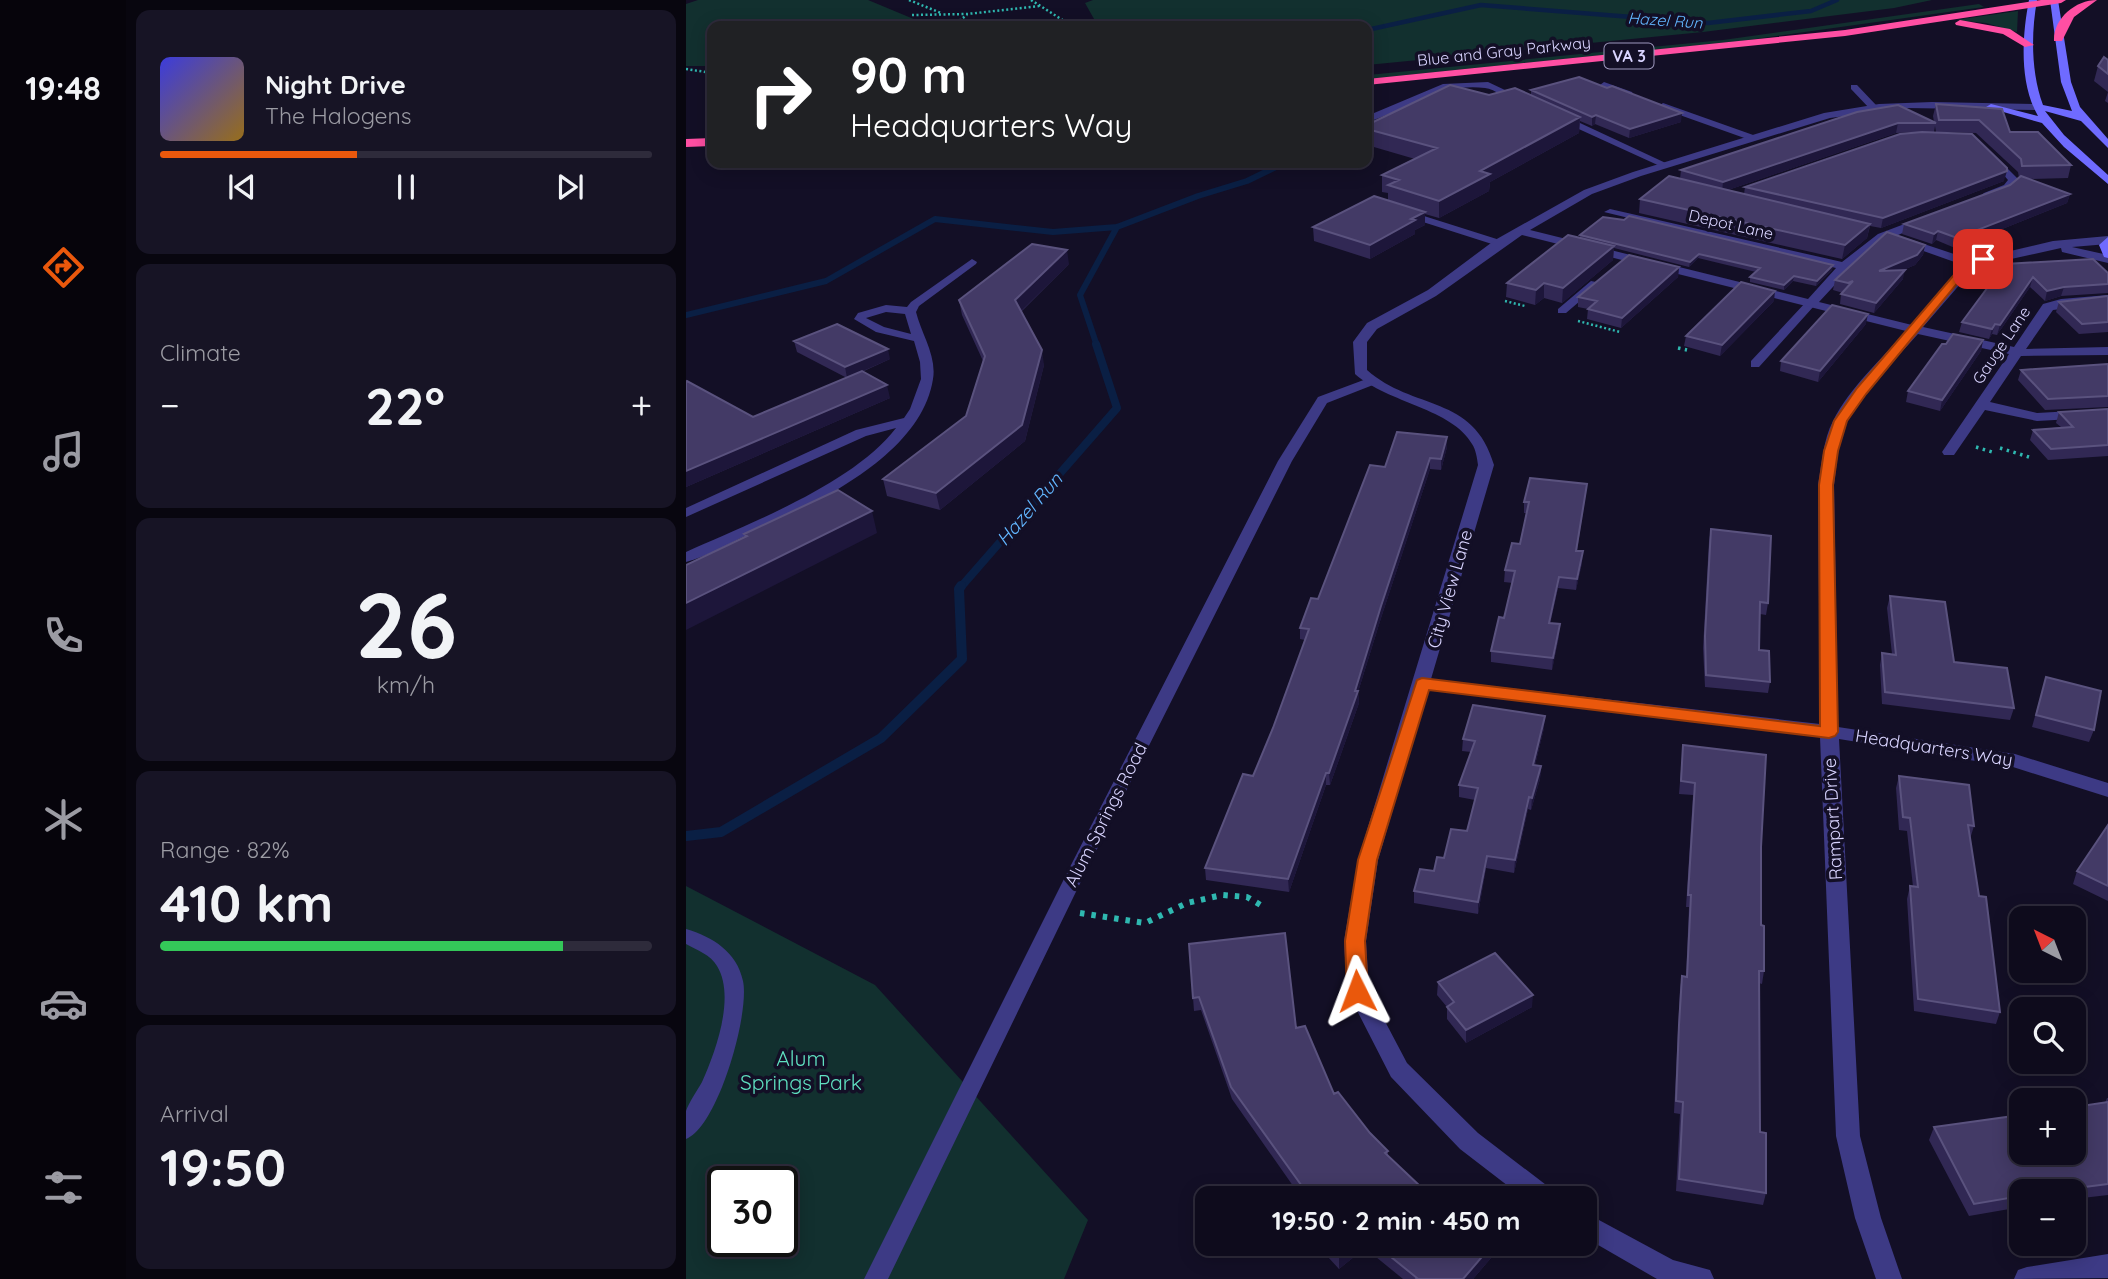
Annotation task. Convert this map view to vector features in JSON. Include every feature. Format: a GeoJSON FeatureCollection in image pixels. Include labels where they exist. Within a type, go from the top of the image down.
{"type":"FeatureCollection","features":[{"type":"Feature","properties":{"kind":"highway","name":"Blue and Gray Parkway"},"geometry":{"type":"LineString","coordinates":[[1372,76],[1723,47],[1891,26],[2057,0]]}},
{"type":"Feature","properties":{"kind":"highway"},"geometry":{"type":"LineString","coordinates":[[2058,39],[2074,8],[2092,0]]}},
{"type":"Feature","properties":{"kind":"highway","name":"Blue and Gray Parkway"},"geometry":{"type":"LineString","coordinates":[[1372,76],[1732,36],[1981,1]]}},
{"type":"Feature","properties":{"kind":"highway"},"geometry":{"type":"LineString","coordinates":[[1891,26],[1977,24],[2006,31],[2029,45]]}},
{"type":"Feature","properties":{"kind":"highway"},"geometry":{"type":"LineString","coordinates":[[686,133],[707,132]]}},
{"type":"Feature","properties":{"kind":"highway"},"geometry":{"type":"LineString","coordinates":[[686,143],[707,142]]}},
{"type":"Feature","properties":{"kind":"main road"},"geometry":{"type":"LineString","coordinates":[[2057,0],[2058,39],[2066,82],[2075,108],[2108,145]]}},
{"type":"Feature","properties":{"kind":"main road"},"geometry":{"type":"LineString","coordinates":[[2033,2],[2029,45],[2038,107],[2046,121],[2108,181]]}},
{"type":"Feature","properties":{"kind":"main road"},"geometry":{"type":"LineString","coordinates":[[1991,107],[2046,121]]}},
{"type":"Feature","properties":{"kind":"main road"},"geometry":{"type":"LineString","coordinates":[[2038,107],[2064,111],[2084,119]]}},
{"type":"Feature","properties":{"kind":"main road"},"geometry":{"type":"LineString","coordinates":[[2108,240],[2105,245],[2108,256]]}},
{"type":"Feature","properties":{"kind":"street"},"geometry":{"type":"LineString","coordinates":[[1369,382],[1360,371],[1359,354],[1360,342],[1372,326],[1432,293],[1499,243],[1588,192],[1665,165],[1828,115],[1873,107],[2038,107]]}},
{"type":"Feature","properties":{"kind":"street"},"geometry":{"type":"LineString","coordinates":[[1977,200],[2008,187],[2014,180],[1983,148]]}},
{"type":"Feature","properties":{"kind":"street"},"geometry":{"type":"LineString","coordinates":[[1637,174],[1656,181]]}},
{"type":"Feature","properties":{"kind":"street","name":"Depot Lane"},"geometry":{"type":"LineString","coordinates":[[1610,212],[1845,266]]}},
{"type":"Feature","properties":{"kind":"street"},"geometry":{"type":"LineString","coordinates":[[1810,304],[1876,234],[1938,214]]}},
{"type":"Feature","properties":{"kind":"street"},"geometry":{"type":"LineString","coordinates":[[1521,231],[1810,304],[2017,352],[2062,354],[2108,351]]}},
{"type":"Feature","properties":{"kind":"street"},"geometry":{"type":"LineString","coordinates":[[1876,234],[1911,242],[1971,264],[2008,253],[2065,243],[2108,240]]}},
{"type":"Feature","properties":{"kind":"street"},"geometry":{"type":"LineString","coordinates":[[2041,248],[2108,256]]}},
{"type":"Feature","properties":{"kind":"street","name":"Rampart Drive"},"geometry":{"type":"LineString","coordinates":[[1889,1279],[1868,1218],[1848,1136],[1829,732],[1826,485],[1831,451],[1840,421],[1861,391],[1971,264]]}},
{"type":"Feature","properties":{"kind":"street","name":"Gauge Lane"},"geometry":{"type":"LineString","coordinates":[[1949,452],[2048,307],[2061,303],[2108,299]]}},
{"type":"Feature","properties":{"kind":"street","name":"City View Lane"},"geometry":{"type":"LineString","coordinates":[[1369,382],[1446,415],[1468,428],[1480,444],[1486,465],[1368,860],[1355,941],[1357,991],[1399,1070],[1469,1141],[1528,1186]]}},
{"type":"Feature","properties":{"kind":"street"},"geometry":{"type":"LineString","coordinates":[[1982,405],[2037,417],[2108,413]]}},
{"type":"Feature","properties":{"kind":"street","name":"Headquarters Way"},"geometry":{"type":"LineString","coordinates":[[1422,684],[1829,732],[2015,761],[2108,790]]}},
{"type":"Feature","properties":{"kind":"street"},"geometry":{"type":"LineString","coordinates":[[1597,1231],[1668,1271],[1701,1279]]}},
{"type":"Feature","properties":{"kind":"street"},"geometry":{"type":"LineString","coordinates":[[2027,1279],[2108,1266]]}},
{"type":"Feature","properties":{"kind":"lane"},"geometry":{"type":"LineString","coordinates":[[1372,117],[1446,86],[1488,85],[1524,101]]}},
{"type":"Feature","properties":{"kind":"lane"},"geometry":{"type":"LineString","coordinates":[[1604,85],[1640,98]]}},
{"type":"Feature","properties":{"kind":"lane"},"geometry":{"type":"LineString","coordinates":[[1854,87],[1873,107]]}},
{"type":"Feature","properties":{"kind":"lane"},"geometry":{"type":"LineString","coordinates":[[1651,102],[1753,138]]}},
{"type":"Feature","properties":{"kind":"lane"},"geometry":{"type":"LineString","coordinates":[[1549,112],[1665,165]]}},
{"type":"Feature","properties":{"kind":"lane"},"geometry":{"type":"LineString","coordinates":[[1389,208],[1499,243]]}},
{"type":"Feature","properties":{"kind":"lane"},"geometry":{"type":"LineString","coordinates":[[1615,267],[1626,258]]}},
{"type":"Feature","properties":{"kind":"lane"},"geometry":{"type":"LineString","coordinates":[[910,312],[915,304],[972,262]]}},
{"type":"Feature","properties":{"kind":"lane"},"geometry":{"type":"LineString","coordinates":[[1562,311],[1604,276]]}},
{"type":"Feature","properties":{"kind":"lane"},"geometry":{"type":"LineString","coordinates":[[1755,364],[1810,304]]}},
{"type":"Feature","properties":{"kind":"lane"},"geometry":{"type":"LineString","coordinates":[[910,312],[894,307],[881,308],[862,315],[860,320],[880,330],[919,339]]}},
{"type":"Feature","properties":{"kind":"lane"},"geometry":{"type":"LineString","coordinates":[[686,558],[829,488],[885,449],[911,420],[924,393],[926,358],[910,312]]}},
{"type":"Feature","properties":{"kind":"lane","name":"Alum Springs Road"},"geometry":{"type":"LineString","coordinates":[[876,1279],[1080,865],[1286,461],[1322,400],[1369,382]]}},
{"type":"Feature","properties":{"kind":"lane"},"geometry":{"type":"LineString","coordinates":[[686,513],[861,433],[911,420]]}},
{"type":"Feature","properties":{"kind":"lane"},"geometry":{"type":"LineString","coordinates":[[686,936],[713,949],[727,964],[736,993],[729,1042],[695,1096],[686,1129]]}},
{"type":"Feature","properties":{"kind":"path"},"geometry":{"type":"LineString","coordinates":[[909,0],[944,15]]}},
{"type":"Feature","properties":{"kind":"path"},"geometry":{"type":"LineString","coordinates":[[1031,0],[1064,21]]}},
{"type":"Feature","properties":{"kind":"path"},"geometry":{"type":"LineString","coordinates":[[912,15],[967,15],[1039,6]]}},
{"type":"Feature","properties":{"kind":"path"},"geometry":{"type":"LineString","coordinates":[[959,21],[967,15]]}},
{"type":"Feature","properties":{"kind":"path"},"geometry":{"type":"LineString","coordinates":[[686,69],[707,72]]}},
{"type":"Feature","properties":{"kind":"path"},"geometry":{"type":"LineString","coordinates":[[1505,301],[1525,306]]}},
{"type":"Feature","properties":{"kind":"path"},"geometry":{"type":"LineString","coordinates":[[1577,320],[1620,332]]}},
{"type":"Feature","properties":{"kind":"path"},"geometry":{"type":"LineString","coordinates":[[1678,348],[1687,350]]}},
{"type":"Feature","properties":{"kind":"path"},"geometry":{"type":"LineString","coordinates":[[2000,448],[2029,457]]}},
{"type":"Feature","properties":{"kind":"path"},"geometry":{"type":"LineString","coordinates":[[1101,917],[1145,923],[1187,903],[1222,895],[1247,897],[1264,907]]}},
{"type":"Feature","properties":{"kind":"green space"},"geometry":{"type":"Polygon","coordinates":[[[698,0],[868,0],[916,20],[707,21],[707,66],[686,66],[686,4],[698,0]]]}},
{"type":"Feature","properties":{"kind":"green space"},"geometry":{"type":"Polygon","coordinates":[[[1093,0],[1932,0],[1894,8],[1703,32],[1372,65],[1372,21],[1095,21],[1085,3],[1093,0]]]}},
{"type":"Feature","properties":{"kind":"green space"},"geometry":{"type":"Polygon","coordinates":[[[1979,4],[1984,7],[1741,41],[1372,78],[1372,75],[1723,40],[1979,4]]]}},
{"type":"Feature","properties":{"kind":"green space"},"geometry":{"type":"Polygon","coordinates":[[[2018,11],[2017,32],[1986,23],[1955,20],[2018,11]]]}},
{"type":"Feature","properties":{"kind":"green space","name":"Alum Springs Park"},"geometry":{"type":"Polygon","coordinates":[[[686,886],[875,985],[1088,1220],[1064,1279],[686,1279],[686,886]]]}},
{"type":"Feature","properties":{"kind":"building"},"geometry":{"type":"Polygon","coordinates":[[[2104,57],[2108,60],[2108,74],[2098,66],[2104,57]]]}},
{"type":"Feature","properties":{"kind":"building"},"geometry":{"type":"Polygon","coordinates":[[[1579,77],[1607,88],[1612,86],[1682,113],[1630,129],[1596,115],[1592,117],[1531,90],[1579,77]]]}},
{"type":"Feature","properties":{"kind":"building"},"geometry":{"type":"Polygon","coordinates":[[[1450,85],[1489,95],[1515,88],[1580,117],[1480,171],[1490,174],[1439,201],[1388,185],[1399,180],[1382,175],[1437,148],[1372,130],[1372,123],[1450,85]]]}},
{"type":"Feature","properties":{"kind":"building"},"geometry":{"type":"Polygon","coordinates":[[[1936,104],[2002,109],[2010,132],[2038,132],[2071,165],[2022,166],[2021,159],[1979,120],[1939,120],[1936,104]]]}},
{"type":"Feature","properties":{"kind":"building"},"geometry":{"type":"Polygon","coordinates":[[[1898,105],[1936,123],[1898,123],[1723,182],[1681,170],[1857,112],[1898,105]]]}},
{"type":"Feature","properties":{"kind":"building"},"geometry":{"type":"Polygon","coordinates":[[[1900,134],[1972,134],[2007,171],[1883,218],[1745,187],[1900,134]]]}},
{"type":"Feature","properties":{"kind":"building"},"geometry":{"type":"Polygon","coordinates":[[[1669,176],[1870,224],[1845,245],[1640,199],[1669,176]]]}},
{"type":"Feature","properties":{"kind":"building"},"geometry":{"type":"Polygon","coordinates":[[[2021,176],[2070,194],[1957,238],[1904,224],[2010,185],[2021,176]]]}},
{"type":"Feature","properties":{"kind":"building"},"geometry":{"type":"Polygon","coordinates":[[[1374,196],[1425,212],[1370,245],[1313,227],[1374,196]]]}},
{"type":"Feature","properties":{"kind":"building"},"geometry":{"type":"Polygon","coordinates":[[[1629,216],[1833,265],[1817,281],[1794,276],[1784,285],[1750,277],[1760,268],[1699,254],[1690,262],[1580,235],[1603,217],[1624,220],[1629,216]]]}},
{"type":"Feature","properties":{"kind":"building"},"geometry":{"type":"Polygon","coordinates":[[[1887,232],[1925,245],[1917,255],[1879,271],[1905,270],[1876,303],[1841,294],[1853,281],[1848,283],[1835,280],[1887,232]]]}},
{"type":"Feature","properties":{"kind":"building"},"geometry":{"type":"Polygon","coordinates":[[[1568,235],[1614,246],[1563,288],[1544,283],[1536,290],[1507,283],[1568,235]]]}},
{"type":"Feature","properties":{"kind":"building"},"geometry":{"type":"Polygon","coordinates":[[[1032,244],[1067,250],[1015,300],[1042,350],[1022,425],[936,493],[883,479],[966,416],[985,356],[959,300],[1032,244]]]}},
{"type":"Feature","properties":{"kind":"building"},"geometry":{"type":"Polygon","coordinates":[[[1629,255],[1679,267],[1622,318],[1588,309],[1597,301],[1578,297],[1629,255]]]}},
{"type":"Feature","properties":{"kind":"building"},"geometry":{"type":"Polygon","coordinates":[[[2093,259],[2108,273],[2108,284],[2047,291],[2033,277],[2000,325],[1995,324],[1992,329],[1962,322],[2005,264],[2093,259]]]}},
{"type":"Feature","properties":{"kind":"building"},"geometry":{"type":"Polygon","coordinates":[[[1741,282],[1775,291],[1722,345],[1686,336],[1741,282]]]}},
{"type":"Feature","properties":{"kind":"building"},"geometry":{"type":"Polygon","coordinates":[[[2108,296],[2108,322],[2082,324],[2059,302],[2108,296]]]}},
{"type":"Feature","properties":{"kind":"building"},"geometry":{"type":"Polygon","coordinates":[[[1832,305],[1868,314],[1820,371],[1781,361],[1832,305]]]}},
{"type":"Feature","properties":{"kind":"building"},"geometry":{"type":"Polygon","coordinates":[[[837,324],[888,349],[845,367],[794,341],[837,324]]]}},
{"type":"Feature","properties":{"kind":"building"},"geometry":{"type":"Polygon","coordinates":[[[1953,334],[1983,340],[1942,400],[1908,391],[1942,344],[1946,344],[1953,334]]]}},
{"type":"Feature","properties":{"kind":"building"},"geometry":{"type":"Polygon","coordinates":[[[2108,364],[2108,396],[2048,399],[2021,370],[2108,364]]]}},
{"type":"Feature","properties":{"kind":"building"},"geometry":{"type":"Polygon","coordinates":[[[862,371],[887,385],[686,471],[687,381],[753,417],[862,371]]]}},
{"type":"Feature","properties":{"kind":"building"},"geometry":{"type":"Polygon","coordinates":[[[2108,409],[2108,445],[2051,449],[2033,430],[2073,427],[2059,412],[2108,409]]]}},
{"type":"Feature","properties":{"kind":"building"},"geometry":{"type":"Polygon","coordinates":[[[1397,432],[1447,437],[1441,459],[1430,458],[1381,606],[1355,691],[1358,691],[1288,879],[1205,868],[1243,774],[1253,776],[1273,728],[1309,629],[1300,628],[1311,598],[1318,599],[1370,465],[1385,467],[1397,432]]]}},
{"type":"Feature","properties":{"kind":"building"},"geometry":{"type":"Polygon","coordinates":[[[1530,478],[1587,484],[1576,551],[1583,551],[1577,579],[1559,577],[1549,623],[1560,624],[1553,658],[1491,651],[1499,617],[1504,618],[1515,571],[1505,570],[1512,543],[1520,544],[1529,502],[1524,502],[1530,478]]]}},
{"type":"Feature","properties":{"kind":"building"},"geometry":{"type":"Polygon","coordinates":[[[838,490],[872,511],[686,603],[686,565],[747,536],[744,534],[838,490]]]}},
{"type":"Feature","properties":{"kind":"building"},"geometry":{"type":"Polygon","coordinates":[[[1711,529],[1771,536],[1768,603],[1760,602],[1759,650],[1769,651],[1770,682],[1706,675],[1705,636],[1711,529]]]}},
{"type":"Feature","properties":{"kind":"building"},"geometry":{"type":"Polygon","coordinates":[[[1890,596],[1945,602],[1954,662],[2007,668],[2014,708],[1885,692],[1882,653],[1896,655],[1890,596]]]}},
{"type":"Feature","properties":{"kind":"building"},"geometry":{"type":"Polygon","coordinates":[[[2046,677],[2101,691],[2094,730],[2036,715],[2046,677]]]}},
{"type":"Feature","properties":{"kind":"building"},"geometry":{"type":"Polygon","coordinates":[[[1473,705],[1545,716],[1533,765],[1541,766],[1532,798],[1529,797],[1515,860],[1487,856],[1478,902],[1414,891],[1420,869],[1434,871],[1437,857],[1444,858],[1451,829],[1467,831],[1478,788],[1459,785],[1475,741],[1463,739],[1473,705]]]}},
{"type":"Feature","properties":{"kind":"building"},"geometry":{"type":"Polygon","coordinates":[[[1683,745],[1766,755],[1761,847],[1764,971],[1759,971],[1760,1132],[1766,1133],[1766,1193],[1679,1179],[1683,1102],[1676,1101],[1679,1025],[1682,976],[1687,977],[1691,895],[1688,895],[1695,783],[1681,781],[1683,745]]]}},
{"type":"Feature","properties":{"kind":"building"},"geometry":{"type":"Polygon","coordinates":[[[1899,776],[1969,785],[1974,826],[1968,825],[1979,896],[1986,897],[2000,1012],[1918,999],[1910,886],[1918,887],[1910,818],[1903,817],[1899,776]]]}},
{"type":"Feature","properties":{"kind":"building"},"geometry":{"type":"Polygon","coordinates":[[[2108,825],[2108,886],[2077,871],[2108,825]]]}},
{"type":"Feature","properties":{"kind":"building"},"geometry":{"type":"Polygon","coordinates":[[[1285,933],[1296,1028],[1305,1026],[1334,1094],[1338,1092],[1388,1151],[1385,1153],[1420,1186],[1302,1186],[1231,1087],[1199,997],[1193,998],[1189,944],[1285,933]]]}},
{"type":"Feature","properties":{"kind":"building"},"geometry":{"type":"Polygon","coordinates":[[[1495,953],[1533,995],[1466,1030],[1447,1007],[1454,1002],[1438,982],[1495,953]]]}},
{"type":"Feature","properties":{"kind":"building"},"geometry":{"type":"Polygon","coordinates":[[[2108,1102],[2108,1184],[2086,1187],[2086,1179],[2009,1179],[2009,1198],[1974,1204],[1934,1127],[2009,1117],[2009,1165],[2086,1165],[2086,1105],[2108,1102]]]}},
{"type":"Feature","properties":{"kind":"building"},"geometry":{"type":"Polygon","coordinates":[[[1390,1256],[1483,1256],[1463,1279],[1417,1278],[1390,1256]]]}},
{"type":"Feature","properties":{"kind":"waterway","name":"Hazel Run"},"geometry":{"type":"LineString","coordinates":[[1372,29],[1481,5],[1708,23],[1811,11],[1837,0]]}},
{"type":"Feature","properties":{"kind":"waterway","name":"Hazel Run"},"geometry":{"type":"LineString","coordinates":[[1117,227],[1198,196],[1247,181],[1274,168]]}},
{"type":"Feature","properties":{"kind":"waterway"},"geometry":{"type":"LineString","coordinates":[[686,315],[826,281],[935,219],[1053,232],[1117,227]]}},
{"type":"Feature","properties":{"kind":"waterway","name":"Hazel Run"},"geometry":{"type":"LineString","coordinates":[[1097,346],[1080,295],[1117,227]]}},
{"type":"Feature","properties":{"kind":"waterway","name":"Hazel Run"},"geometry":{"type":"LineString","coordinates":[[960,588],[1117,408],[1096,344]]}},
{"type":"Feature","properties":{"kind":"waterway","name":"Hazel Run"},"geometry":{"type":"LineString","coordinates":[[686,836],[721,832],[881,738],[962,659],[961,586]]}},
{"type":"Feature","properties":{"kind":"route"},"geometry":{"type":"LineString","coordinates":[[1357,991],[1355,941],[1368,860],[1422,684],[1829,732],[1826,485],[1831,451],[1840,421],[1861,391],[1956,278],[1971,264],[1983,259]]}}]}
